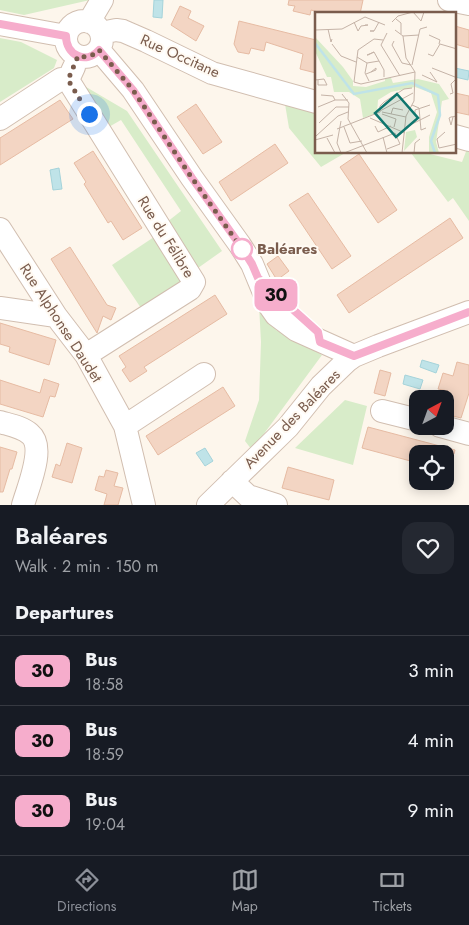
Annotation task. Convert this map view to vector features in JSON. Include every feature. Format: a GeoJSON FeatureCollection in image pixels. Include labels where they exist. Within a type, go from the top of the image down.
{"type":"FeatureCollection","features":[{"type":"Feature","properties":{"kind":"street"},"geometry":{"type":"LineString","coordinates":[[0,119],[61,79],[68,80],[92,40],[102,0]]}},
{"type":"Feature","properties":{"kind":"street"},"geometry":{"type":"LineString","coordinates":[[449,0],[469,4]]}},
{"type":"Feature","properties":{"kind":"street"},"geometry":{"type":"LineString","coordinates":[[0,24],[66,36],[68,48],[73,54],[92,40]]}},
{"type":"Feature","properties":{"kind":"street","name":"Rue Occitane"},"geometry":{"type":"LineString","coordinates":[[92,40],[116,30],[123,31],[212,73],[315,102]]}},
{"type":"Feature","properties":{"kind":"street"},"geometry":{"type":"LineString","coordinates":[[92,40],[133,90],[240,245],[252,264],[263,293],[276,315],[296,330],[320,342],[348,362]]}},
{"type":"Feature","properties":{"kind":"street","name":"Rue du Félibre"},"geometry":{"type":"LineString","coordinates":[[68,80],[194,282],[190,289],[86,355]]}},
{"type":"Feature","properties":{"kind":"street"},"geometry":{"type":"LineString","coordinates":[[456,136],[469,140]]}},
{"type":"Feature","properties":{"kind":"street","name":"Rue Alphonse Daudet"},"geometry":{"type":"LineString","coordinates":[[0,228],[56,316],[86,355],[125,426],[144,505]]}},
{"type":"Feature","properties":{"kind":"street"},"geometry":{"type":"LineString","coordinates":[[0,308],[56,316]]}},
{"type":"Feature","properties":{"kind":"street","name":"Avenue des Baléares"},"geometry":{"type":"LineString","coordinates":[[208,505],[288,427],[321,386],[348,362],[469,312]]}},
{"type":"Feature","properties":{"kind":"street"},"geometry":{"type":"LineString","coordinates":[[125,426],[204,374]]}},
{"type":"Feature","properties":{"kind":"street"},"geometry":{"type":"LineString","coordinates":[[382,411],[409,418]]}},
{"type":"Feature","properties":{"kind":"street"},"geometry":{"type":"LineString","coordinates":[[0,422],[23,430],[35,439],[37,456],[24,505]]}},
{"type":"Feature","properties":{"kind":"street"},"geometry":{"type":"LineString","coordinates":[[454,430],[469,434]]}},
{"type":"Feature","properties":{"kind":"street"},"geometry":{"type":"LineString","coordinates":[[232,482],[248,496],[276,505]]}},
{"type":"Feature","properties":{"kind":"green space"},"geometry":{"type":"Polygon","coordinates":[[[0,0],[90,0],[24,15],[0,10],[0,0]]]}},
{"type":"Feature","properties":{"kind":"green space"},"geometry":{"type":"Polygon","coordinates":[[[0,38],[21,42],[57,60],[54,68],[0,102],[0,38]]]}},
{"type":"Feature","properties":{"kind":"green space"},"geometry":{"type":"Polygon","coordinates":[[[81,84],[127,111],[222,251],[198,268],[167,222],[181,211],[121,120],[107,128],[81,84]]]}},
{"type":"Feature","properties":{"kind":"green space"},"geometry":{"type":"Polygon","coordinates":[[[285,104],[315,112],[315,154],[343,154],[321,167],[289,128],[285,104]]]}},
{"type":"Feature","properties":{"kind":"green space"},"geometry":{"type":"Polygon","coordinates":[[[467,149],[469,149],[469,221],[453,198],[448,202],[412,154],[430,154],[462,162],[467,149]]]}},
{"type":"Feature","properties":{"kind":"green space"},"geometry":{"type":"Polygon","coordinates":[[[154,237],[185,284],[143,311],[112,265],[154,237]]]}},
{"type":"Feature","properties":{"kind":"green space"},"geometry":{"type":"Polygon","coordinates":[[[259,305],[276,330],[322,355],[252,450],[245,441],[259,400],[261,342],[259,305]]]}},
{"type":"Feature","properties":{"kind":"green space"},"geometry":{"type":"Polygon","coordinates":[[[345,400],[367,406],[353,465],[295,448],[345,400]]]}},
{"type":"Feature","properties":{"kind":"water"},"geometry":{"type":"Polygon","coordinates":[[[154,0],[163,0],[162,18],[153,17],[154,0]]]}},
{"type":"Feature","properties":{"kind":"water"},"geometry":{"type":"Polygon","coordinates":[[[456,68],[469,71],[468,80],[456,77],[456,68]]]}},
{"type":"Feature","properties":{"kind":"water"},"geometry":{"type":"Polygon","coordinates":[[[59,168],[62,189],[53,190],[50,170],[59,168]]]}},
{"type":"Feature","properties":{"kind":"water"},"geometry":{"type":"Polygon","coordinates":[[[422,360],[439,365],[436,373],[420,367],[422,360]]]}},
{"type":"Feature","properties":{"kind":"water"},"geometry":{"type":"Polygon","coordinates":[[[405,375],[423,380],[420,389],[403,384],[405,375]]]}},
{"type":"Feature","properties":{"kind":"water"},"geometry":{"type":"Polygon","coordinates":[[[205,448],[213,461],[205,466],[196,453],[205,448]]]}},
{"type":"Feature","properties":{"kind":"building"},"geometry":{"type":"Polygon","coordinates":[[[289,0],[363,0],[360,12],[318,12],[311,10],[310,15],[293,11],[295,6],[288,5],[289,0]]]}},
{"type":"Feature","properties":{"kind":"building"},"geometry":{"type":"Polygon","coordinates":[[[180,6],[191,11],[188,18],[204,26],[196,41],[171,25],[180,6]]]}},
{"type":"Feature","properties":{"kind":"building"},"geometry":{"type":"Polygon","coordinates":[[[239,21],[315,40],[315,73],[300,69],[303,54],[266,42],[264,51],[251,48],[249,54],[238,52],[234,44],[239,21]]]}},
{"type":"Feature","properties":{"kind":"building"},"geometry":{"type":"Polygon","coordinates":[[[456,26],[469,30],[469,48],[456,44],[456,26]]]}},
{"type":"Feature","properties":{"kind":"building"},"geometry":{"type":"Polygon","coordinates":[[[456,93],[469,96],[469,115],[456,112],[456,93]]]}},
{"type":"Feature","properties":{"kind":"building"},"geometry":{"type":"Polygon","coordinates":[[[60,100],[73,119],[0,165],[0,138],[60,100]]]}},
{"type":"Feature","properties":{"kind":"building"},"geometry":{"type":"Polygon","coordinates":[[[196,104],[222,142],[203,154],[177,117],[196,104]]]}},
{"type":"Feature","properties":{"kind":"building"},"geometry":{"type":"Polygon","coordinates":[[[275,144],[288,163],[231,201],[219,182],[275,144]]]}},
{"type":"Feature","properties":{"kind":"building"},"geometry":{"type":"Polygon","coordinates":[[[93,151],[142,228],[123,240],[111,221],[108,223],[84,184],[86,182],[74,163],[93,151]]]}},
{"type":"Feature","properties":{"kind":"building"},"geometry":{"type":"Polygon","coordinates":[[[359,154],[397,210],[378,223],[340,167],[359,154]]]}},
{"type":"Feature","properties":{"kind":"building"},"geometry":{"type":"Polygon","coordinates":[[[308,193],[351,256],[332,269],[289,205],[308,193]]]}},
{"type":"Feature","properties":{"kind":"building"},"geometry":{"type":"Polygon","coordinates":[[[450,218],[463,238],[349,313],[337,295],[450,218]]]}},
{"type":"Feature","properties":{"kind":"building"},"geometry":{"type":"Polygon","coordinates":[[[70,247],[107,305],[116,308],[111,320],[103,316],[97,333],[51,259],[70,247]]]}},
{"type":"Feature","properties":{"kind":"building"},"geometry":{"type":"Polygon","coordinates":[[[278,256],[289,271],[277,280],[267,264],[278,256]]]}},
{"type":"Feature","properties":{"kind":"building"},"geometry":{"type":"Polygon","coordinates":[[[215,295],[227,314],[144,367],[147,371],[130,382],[122,370],[126,367],[119,356],[215,295]]]}},
{"type":"Feature","properties":{"kind":"building"},"geometry":{"type":"Polygon","coordinates":[[[0,323],[56,340],[49,365],[9,352],[10,347],[0,344],[0,323]]]}},
{"type":"Feature","properties":{"kind":"building"},"geometry":{"type":"Polygon","coordinates":[[[457,362],[469,365],[469,393],[461,418],[454,416],[454,390],[438,389],[443,373],[453,376],[457,362]]]}},
{"type":"Feature","properties":{"kind":"building"},"geometry":{"type":"Polygon","coordinates":[[[380,370],[391,373],[385,396],[374,393],[380,370]]]}},
{"type":"Feature","properties":{"kind":"building"},"geometry":{"type":"Polygon","coordinates":[[[44,379],[59,384],[55,397],[50,396],[43,417],[0,404],[0,380],[40,393],[44,379]]]}},
{"type":"Feature","properties":{"kind":"building"},"geometry":{"type":"Polygon","coordinates":[[[223,387],[235,406],[158,455],[146,436],[223,387]]]}},
{"type":"Feature","properties":{"kind":"building"},"geometry":{"type":"Polygon","coordinates":[[[368,427],[436,445],[409,445],[409,461],[362,448],[368,427]]]}},
{"type":"Feature","properties":{"kind":"building"},"geometry":{"type":"Polygon","coordinates":[[[67,443],[82,448],[72,483],[52,477],[56,464],[60,466],[67,443]]]}},
{"type":"Feature","properties":{"kind":"building"},"geometry":{"type":"Polygon","coordinates":[[[0,447],[17,452],[3,492],[0,492],[0,447]]]}},
{"type":"Feature","properties":{"kind":"building"},"geometry":{"type":"Polygon","coordinates":[[[288,467],[334,480],[329,500],[282,488],[288,467]]]}},
{"type":"Feature","properties":{"kind":"building"},"geometry":{"type":"Polygon","coordinates":[[[106,470],[118,473],[114,486],[123,488],[118,505],[104,505],[107,494],[95,490],[99,476],[104,477],[106,470]]]}},
{"type":"Feature","properties":{"kind":"bus line","name":"30"},"geometry":{"type":"LineString","coordinates":[[0,24],[66,36],[68,48],[73,54],[83,58],[92,56],[99,50],[133,90],[216,214],[240,245],[258,278],[318,332],[320,342],[354,356],[469,312]]}},
{"type":"Feature","properties":{"kind":"place","name":"Baléares"},"geometry":{"type":"Point","coordinates":[242,249]}},
{"type":"Feature","properties":{"kind":"route"},"geometry":{"type":"LineString","coordinates":[[89,114],[68,80],[78,56],[83,58],[92,56],[99,50],[133,90],[216,214],[242,249]]}}]}
